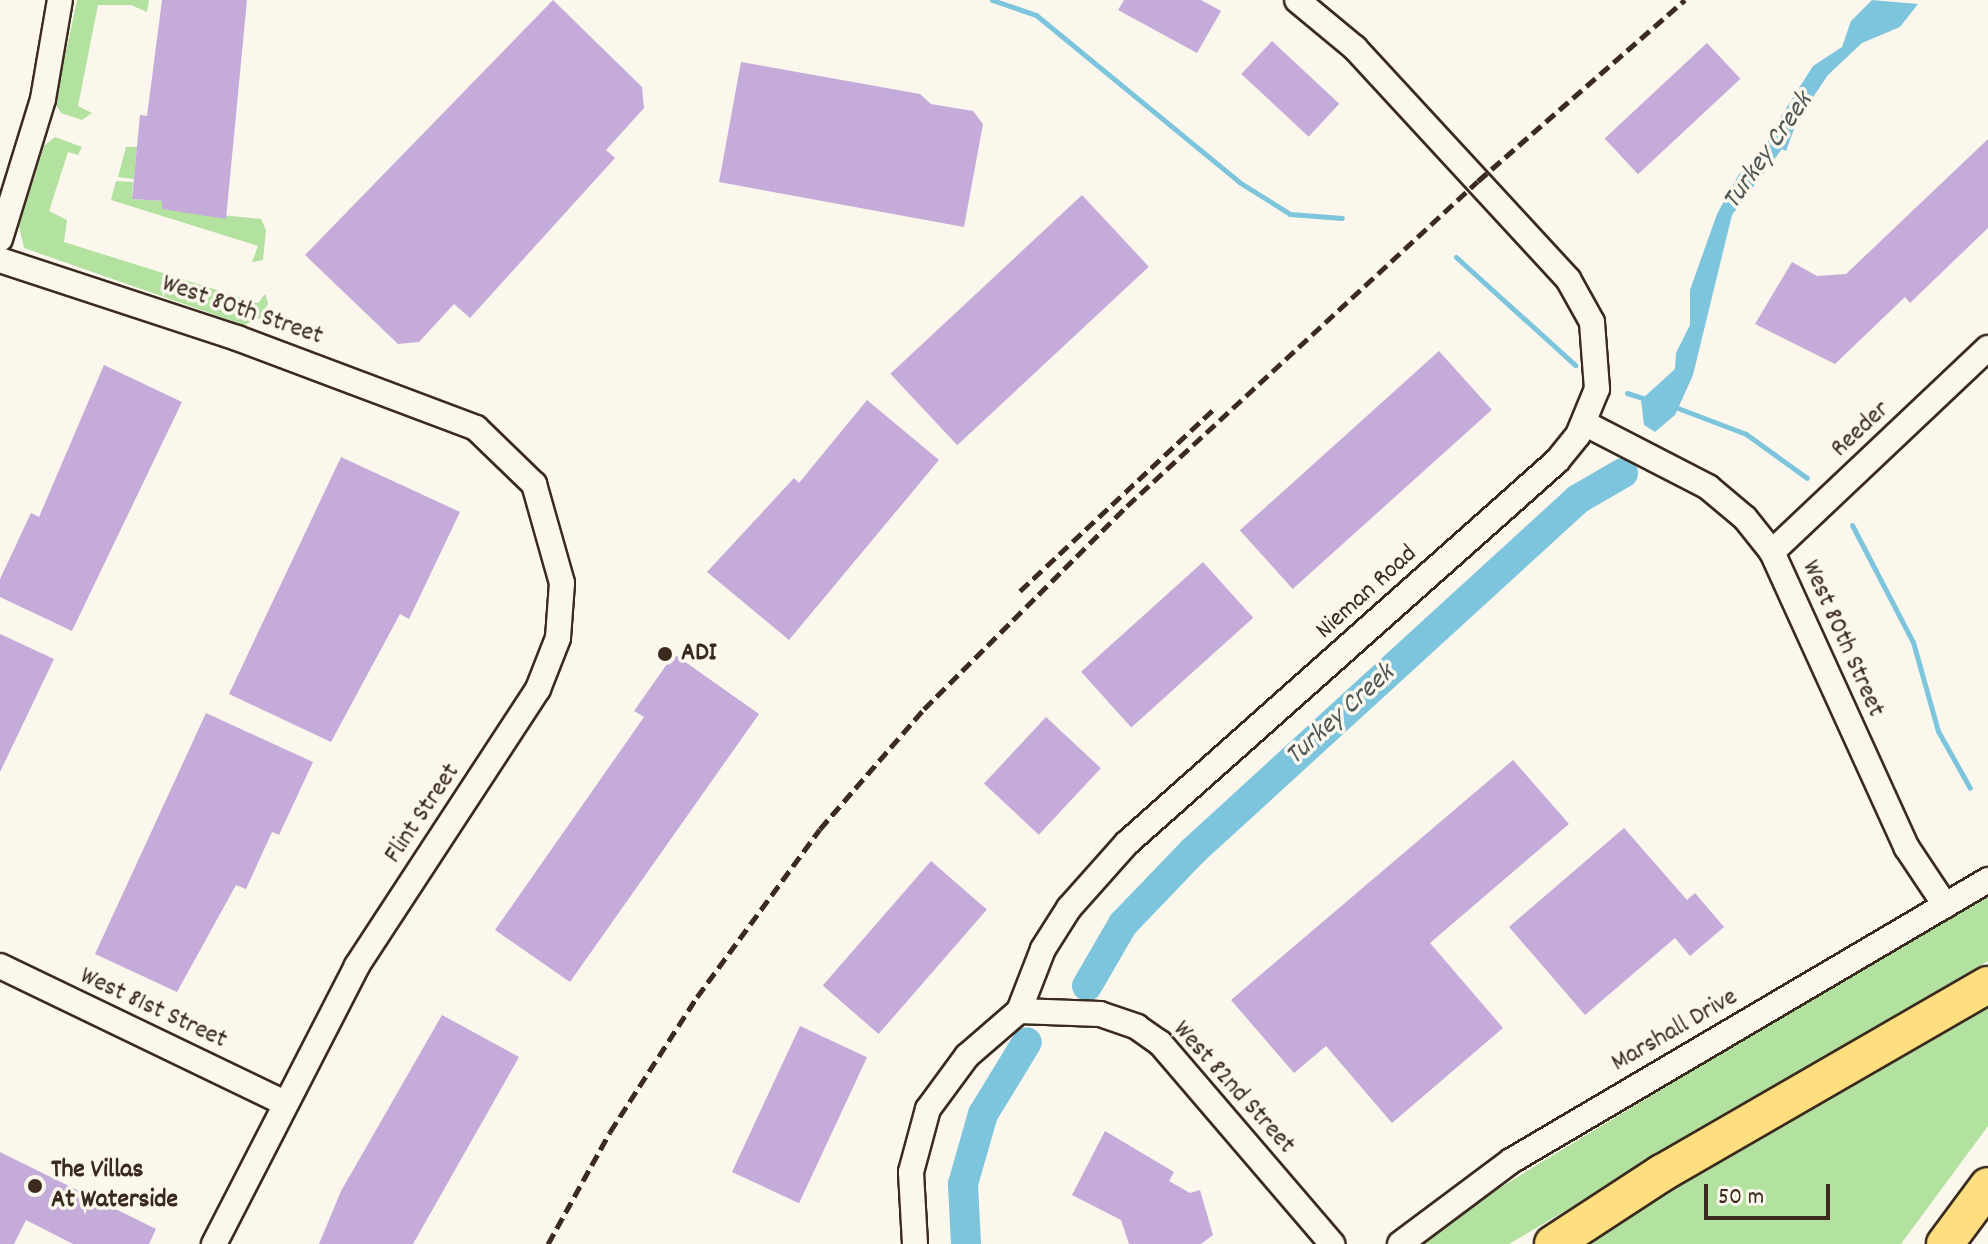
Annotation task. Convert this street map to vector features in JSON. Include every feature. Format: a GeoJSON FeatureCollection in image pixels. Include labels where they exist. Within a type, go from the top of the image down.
{"type":"FeatureCollection","features":[{"type":"Feature","properties":{"kind":"highway"},"geometry":{"type":"LineString","coordinates":[[1553,1244],[1662,1173],[1988,985]]}},
{"type":"Feature","properties":{"kind":"highway"},"geometry":{"type":"LineString","coordinates":[[1945,1244],[1988,1186]]}},
{"type":"Feature","properties":{"kind":"street"},"geometry":{"type":"LineString","coordinates":[[0,239],[43,99],[60,0]]}},
{"type":"Feature","properties":{"kind":"street","name":"Nieman Road"},"geometry":{"type":"LineString","coordinates":[[915,1244],[911,1172],[928,1109],[967,1056],[1019,1011],[1043,949],[1096,874],[1557,461],[1584,423],[1597,389],[1598,357],[1581,297],[1355,48],[1297,0]]}},
{"type":"Feature","properties":{"kind":"street","name":"West 80th Street"},"geometry":{"type":"LineString","coordinates":[[0,260],[237,338],[462,422]]}},
{"type":"Feature","properties":{"kind":"street","name":"Reeder"},"geometry":{"type":"LineString","coordinates":[[1772,552],[1988,348]]}},
{"type":"Feature","properties":{"kind":"street","name":"Flint Street"},"geometry":{"type":"LineString","coordinates":[[214,1244],[283,1102],[357,966],[518,723],[558,638],[562,583],[534,484],[476,428],[462,422]]}},
{"type":"Feature","properties":{"kind":"street","name":"West 80th Street"},"geometry":{"type":"LineString","coordinates":[[1584,423],[1708,487],[1745,518],[1772,552],[1907,848],[1945,905]]}},
{"type":"Feature","properties":{"kind":"street","name":"Marshall Drive"},"geometry":{"type":"LineString","coordinates":[[1400,1244],[1524,1153],[1988,880]]}},
{"type":"Feature","properties":{"kind":"street","name":"West 81st Street"},"geometry":{"type":"LineString","coordinates":[[0,966],[283,1102]]}},
{"type":"Feature","properties":{"kind":"street","name":"West 82nd Street"},"geometry":{"type":"LineString","coordinates":[[1019,1011],[1115,1018],[1160,1043],[1332,1244]]}},
{"type":"Feature","properties":{"kind":"green space"},"geometry":{"type":"Polygon","coordinates":[[[77,0],[149,0],[147,12],[131,5],[98,5],[78,106],[92,113],[82,120],[61,113],[55,103],[77,0]]]}},
{"type":"Feature","properties":{"kind":"green space"},"geometry":{"type":"Polygon","coordinates":[[[55,137],[82,147],[78,155],[68,152],[49,211],[67,220],[64,242],[258,303],[265,294],[268,303],[263,317],[244,325],[24,248],[19,226],[44,146],[55,137]]]}},
{"type":"Feature","properties":{"kind":"green space"},"geometry":{"type":"Polygon","coordinates":[[[126,147],[137,147],[134,179],[118,177],[126,147]]]}},
{"type":"Feature","properties":{"kind":"green space"},"geometry":{"type":"Polygon","coordinates":[[[116,181],[133,182],[132,199],[162,201],[162,209],[261,219],[266,230],[263,260],[252,262],[258,246],[111,200],[116,181]]]}},
{"type":"Feature","properties":{"kind":"green space"},"geometry":{"type":"Polygon","coordinates":[[[1988,892],[1988,961],[1509,1244],[1420,1244],[1442,1224],[1540,1163],[1988,892]]]}},
{"type":"Feature","properties":{"kind":"green space"},"geometry":{"type":"Polygon","coordinates":[[[1988,983],[1988,1126],[1901,1244],[1587,1244],[1988,983]]]}},
{"type":"Feature","properties":{"kind":"water"},"geometry":{"type":"Polygon","coordinates":[[[1872,0],[1918,4],[1900,27],[1862,43],[1828,75],[1797,121],[1786,151],[1782,149],[1732,215],[1693,375],[1675,415],[1655,432],[1644,425],[1641,400],[1675,369],[1676,353],[1690,325],[1690,290],[1717,214],[1739,174],[1766,151],[1769,135],[1813,66],[1842,47],[1851,21],[1872,0]]]}},
{"type":"Feature","properties":{"kind":"building"},"geometry":{"type":"Polygon","coordinates":[[[162,0],[247,0],[226,219],[162,209],[162,201],[132,199],[140,115],[147,116],[162,0]]]}},
{"type":"Feature","properties":{"kind":"building"},"geometry":{"type":"Polygon","coordinates":[[[553,0],[642,87],[644,108],[606,150],[615,158],[470,318],[454,304],[419,342],[398,344],[305,255],[553,0]]]}},
{"type":"Feature","properties":{"kind":"building"},"geometry":{"type":"Polygon","coordinates":[[[1124,0],[1201,0],[1221,11],[1197,53],[1118,10],[1124,0]]]}},
{"type":"Feature","properties":{"kind":"building"},"geometry":{"type":"Polygon","coordinates":[[[1272,41],[1339,104],[1309,137],[1241,74],[1272,41]]]}},
{"type":"Feature","properties":{"kind":"building"},"geometry":{"type":"Polygon","coordinates":[[[1707,43],[1740,79],[1638,174],[1605,138],[1707,43]]]}},
{"type":"Feature","properties":{"kind":"building"},"geometry":{"type":"Polygon","coordinates":[[[741,62],[920,94],[931,104],[973,111],[983,124],[964,227],[719,182],[741,62]]]}},
{"type":"Feature","properties":{"kind":"building"},"geometry":{"type":"Polygon","coordinates":[[[1988,139],[1988,228],[1910,303],[1905,297],[1835,364],[1755,324],[1792,262],[1817,276],[1846,274],[1988,139]]]}},
{"type":"Feature","properties":{"kind":"building"},"geometry":{"type":"Polygon","coordinates":[[[1082,195],[1149,267],[957,445],[890,374],[1082,195]]]}},
{"type":"Feature","properties":{"kind":"building"},"geometry":{"type":"Polygon","coordinates":[[[1439,351],[1492,410],[1293,589],[1240,530],[1439,351]]]}},
{"type":"Feature","properties":{"kind":"building"},"geometry":{"type":"Polygon","coordinates":[[[104,365],[182,402],[72,631],[0,597],[0,579],[31,513],[39,517],[104,365]]]}},
{"type":"Feature","properties":{"kind":"building"},"geometry":{"type":"Polygon","coordinates":[[[867,400],[939,460],[789,640],[707,572],[794,478],[799,483],[867,400]]]}},
{"type":"Feature","properties":{"kind":"building"},"geometry":{"type":"Polygon","coordinates":[[[341,457],[460,512],[409,619],[400,614],[331,742],[229,694],[341,457]]]}},
{"type":"Feature","properties":{"kind":"building"},"geometry":{"type":"Polygon","coordinates":[[[1203,562],[1253,618],[1131,727],[1081,672],[1203,562]]]}},
{"type":"Feature","properties":{"kind":"building"},"geometry":{"type":"Polygon","coordinates":[[[0,634],[54,659],[0,772],[0,634]]]}},
{"type":"Feature","properties":{"kind":"building"},"geometry":{"type":"Polygon","coordinates":[[[674,654],[759,714],[570,982],[495,930],[644,717],[634,711],[674,654]]]}},
{"type":"Feature","properties":{"kind":"building"},"geometry":{"type":"Polygon","coordinates":[[[206,713],[313,762],[279,835],[272,832],[246,889],[236,885],[177,992],[95,954],[206,713]]]}},
{"type":"Feature","properties":{"kind":"building"},"geometry":{"type":"Polygon","coordinates":[[[1046,717],[1101,768],[1039,835],[984,784],[1046,717]]]}},
{"type":"Feature","properties":{"kind":"building"},"geometry":{"type":"Polygon","coordinates":[[[1513,760],[1569,824],[1430,943],[1503,1028],[1392,1123],[1326,1046],[1294,1073],[1231,1000],[1513,760]]]}},
{"type":"Feature","properties":{"kind":"building"},"geometry":{"type":"Polygon","coordinates":[[[1624,828],[1687,900],[1695,893],[1724,927],[1690,956],[1675,938],[1585,1015],[1509,927],[1624,828]]]}},
{"type":"Feature","properties":{"kind":"building"},"geometry":{"type":"Polygon","coordinates":[[[931,861],[987,910],[879,1034],[823,986],[931,861]]]}},
{"type":"Feature","properties":{"kind":"building"},"geometry":{"type":"Polygon","coordinates":[[[442,1015],[519,1057],[413,1244],[319,1244],[341,1191],[442,1015]]]}},
{"type":"Feature","properties":{"kind":"building"},"geometry":{"type":"Polygon","coordinates":[[[800,1026],[867,1057],[799,1203],[732,1172],[800,1026]]]}},
{"type":"Feature","properties":{"kind":"building"},"geometry":{"type":"Polygon","coordinates":[[[1105,1131],[1174,1172],[1169,1181],[1190,1193],[1200,1190],[1213,1235],[1201,1244],[1129,1244],[1121,1220],[1072,1195],[1105,1131]]]}},
{"type":"Feature","properties":{"kind":"building","name":"The Villas At Waterside"},"geometry":{"type":"Polygon","coordinates":[[[0,1152],[156,1229],[149,1244],[73,1244],[26,1220],[14,1244],[0,1244],[0,1152]]]}},
{"type":"Feature","properties":{"kind":"waterway"},"geometry":{"type":"LineString","coordinates":[[992,0],[1036,15],[1239,182],[1290,214],[1342,218]]}},
{"type":"Feature","properties":{"kind":"waterway"},"geometry":{"type":"LineString","coordinates":[[1456,257],[1575,365]]}},
{"type":"Feature","properties":{"kind":"waterway"},"geometry":{"type":"LineString","coordinates":[[1627,393],[1646,399]]}},
{"type":"Feature","properties":{"kind":"waterway"},"geometry":{"type":"LineString","coordinates":[[1675,407],[1746,434],[1807,478]]}},
{"type":"Feature","properties":{"kind":"waterway","name":"Turkey Creek"},"geometry":{"type":"LineString","coordinates":[[1087,986],[1123,924],[1192,852],[1578,499],[1623,473]]}},
{"type":"Feature","properties":{"kind":"waterway"},"geometry":{"type":"LineString","coordinates":[[1852,525],[1913,642],[1938,731],[1970,788]]}},
{"type":"Feature","properties":{"kind":"waterway","name":"Turkey Creek"},"geometry":{"type":"LineString","coordinates":[[966,1244],[963,1184],[983,1114],[1027,1042]]}},
{"type":"Feature","properties":{"kind":"railway"},"geometry":{"type":"LineString","coordinates":[[548,1244],[610,1132],[697,997],[820,829],[924,709],[1127,506],[1478,181],[1685,0]]}},
{"type":"Feature","properties":{"kind":"railway"},"geometry":{"type":"LineString","coordinates":[[1020,591],[1215,408]]}},
{"type":"Feature","properties":{"kind":"place","name":"ADI"},"geometry":{"type":"Point","coordinates":[665,654]}},
{"type":"Feature","properties":{"kind":"place","name":"The Villas At Waterside"},"geometry":{"type":"Point","coordinates":[35,1186]}}]}
